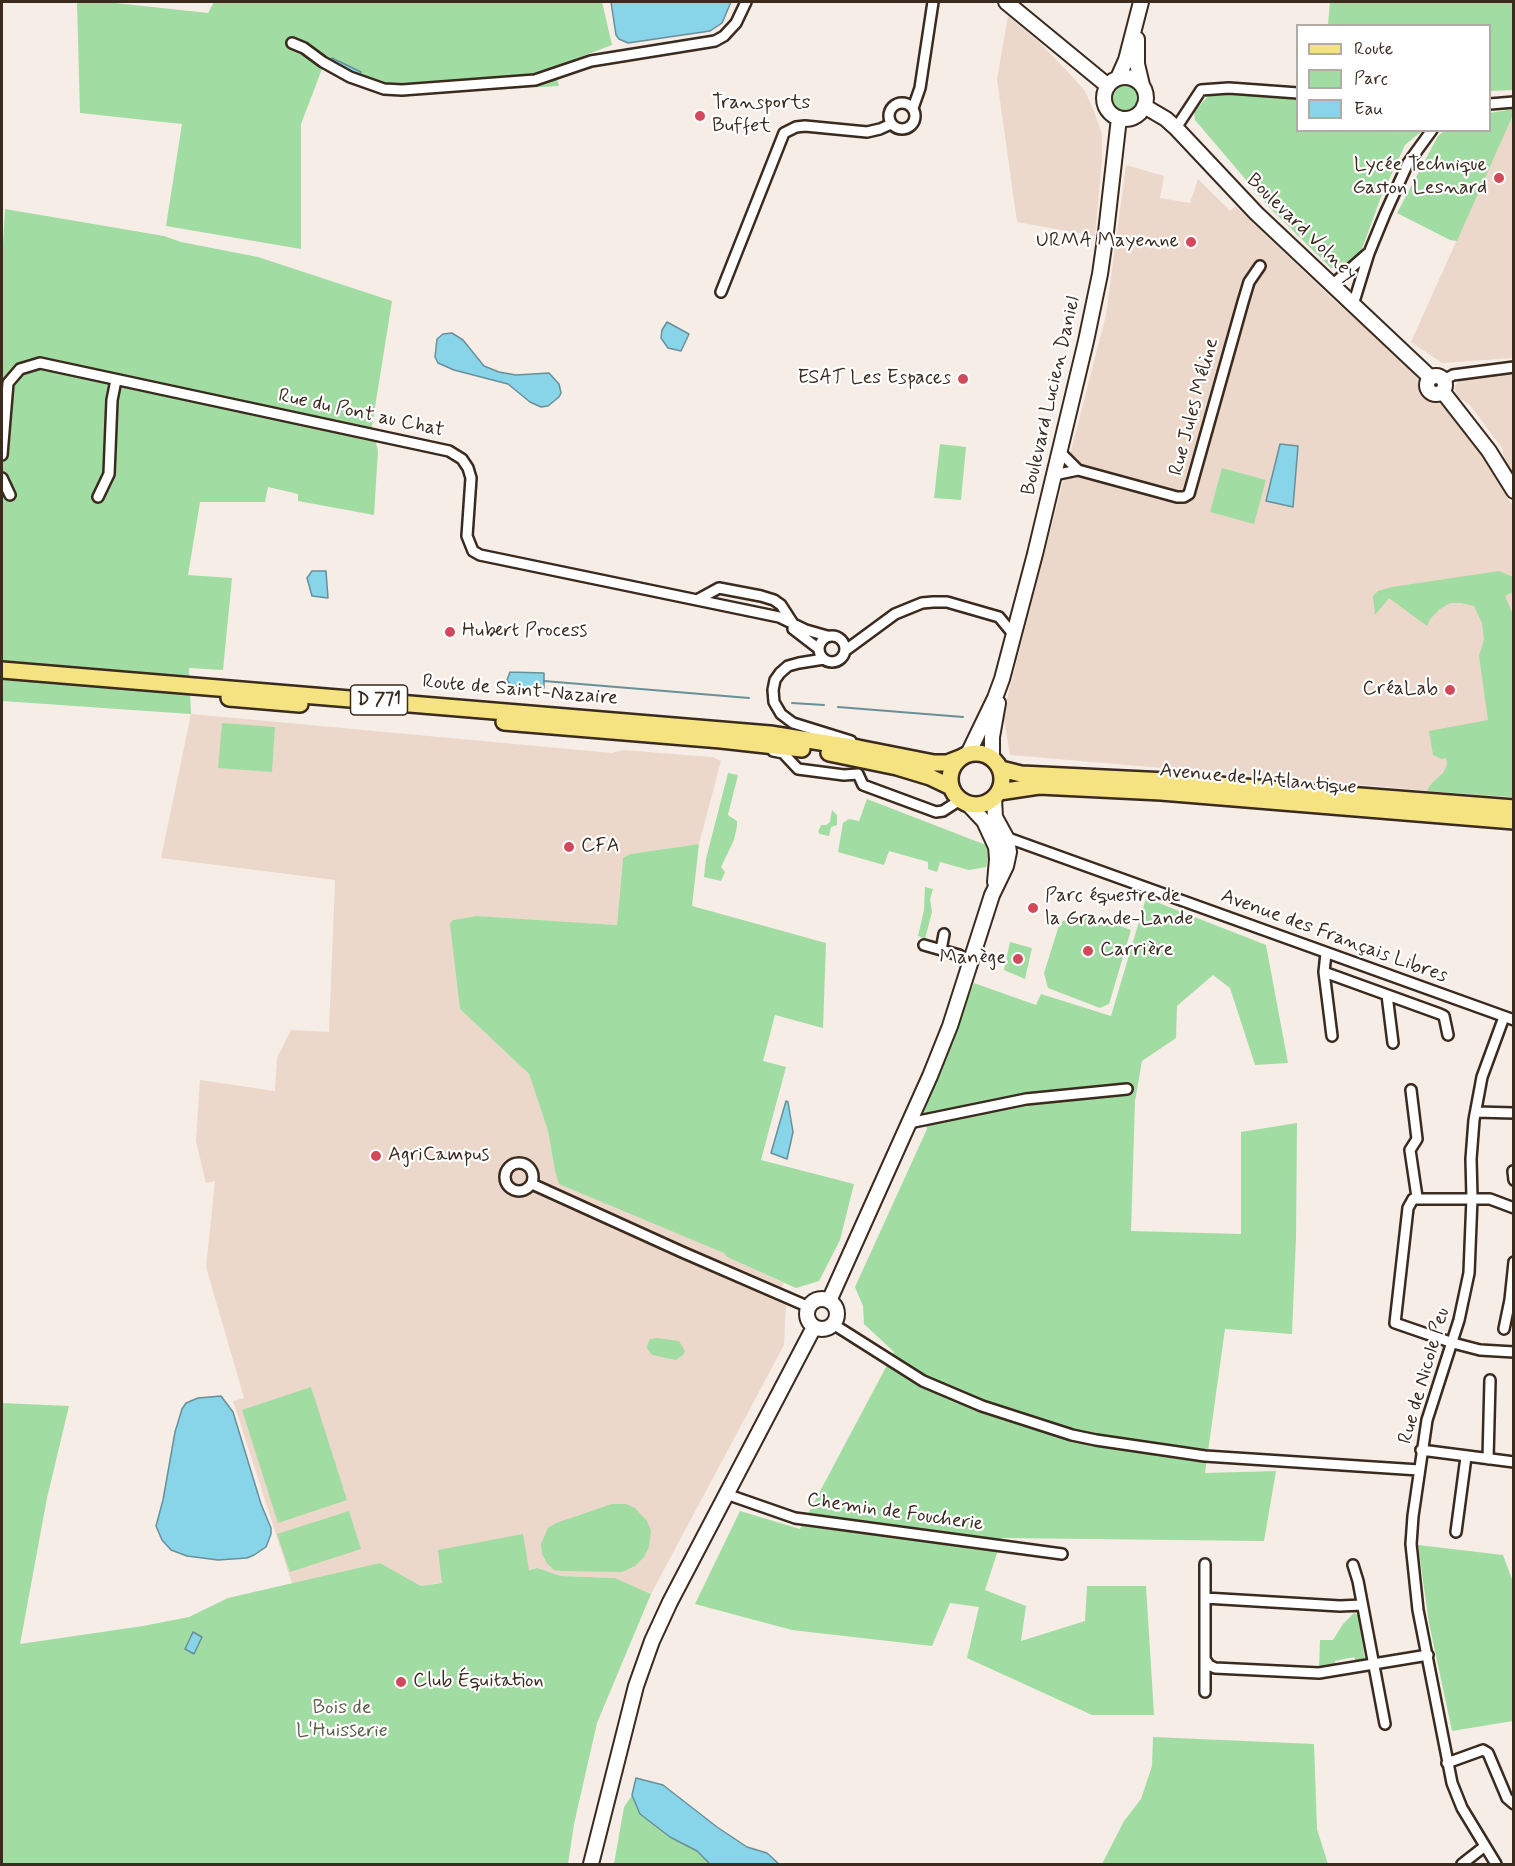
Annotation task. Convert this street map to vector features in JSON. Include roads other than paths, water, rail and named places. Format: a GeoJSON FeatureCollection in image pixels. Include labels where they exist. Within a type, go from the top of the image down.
{"type":"FeatureCollection","features":[{"type":"Feature","properties":{"kind":"main road","name":"Route de Saint-Nazaire"},"geometry":{"type":"LineString","coordinates":[[2,670],[770,734],[934,763],[947,763],[964,756]]}},
{"type":"Feature","properties":{"kind":"main road","name":"Route de Saint-Nazaire"},"geometry":{"type":"LineString","coordinates":[[2,679],[721,740],[808,750],[868,760],[930,777],[960,797]]}},
{"type":"Feature","properties":{"kind":"main road"},"geometry":{"type":"LineString","coordinates":[[984,754],[996,764],[1002,785],[997,795],[983,805],[960,797],[951,771],[964,756],[984,754]]}},
{"type":"Feature","properties":{"kind":"main road","name":"Avenue de l'Atlantique"},"geometry":{"type":"LineString","coordinates":[[996,764],[1021,774],[1178,781],[1514,808]]}},
{"type":"Feature","properties":{"kind":"main road","name":"Avenue de l'Atlantique"},"geometry":{"type":"LineString","coordinates":[[997,795],[1039,786],[1161,792],[1514,821]]}},
{"type":"Feature","properties":{"kind":"street"},"geometry":{"type":"LineString","coordinates":[[292,43],[350,77],[384,89],[402,90],[535,80],[591,62],[715,41],[724,36],[736,23],[746,2]]}},
{"type":"Feature","properties":{"kind":"street"},"geometry":{"type":"LineString","coordinates":[[913,108],[920,88],[933,2]]}},
{"type":"Feature","properties":{"kind":"street"},"geometry":{"type":"LineString","coordinates":[[1006,2],[1113,82]]}},
{"type":"Feature","properties":{"kind":"street"},"geometry":{"type":"LineString","coordinates":[[1137,25],[1137,64],[1145,92],[1144,106],[1137,116],[1125,119],[1108,111],[1104,98],[1123,70],[1137,25],[1141,2]]}},
{"type":"Feature","properties":{"kind":"street"},"geometry":{"type":"LineString","coordinates":[[1113,82],[1128,77],[1142,86]]}},
{"type":"Feature","properties":{"kind":"street"},"geometry":{"type":"LineString","coordinates":[[1176,128],[1201,90],[1229,88],[1296,93]]}},
{"type":"Feature","properties":{"kind":"street"},"geometry":{"type":"LineString","coordinates":[[1491,104],[1514,102]]}},
{"type":"Feature","properties":{"kind":"street"},"geometry":{"type":"LineString","coordinates":[[898,103],[906,103],[913,108],[916,116],[914,124],[907,129],[898,129],[891,124],[889,116],[891,108],[898,103]]}},
{"type":"Feature","properties":{"kind":"street","name":"Boulevard Volney"},"geometry":{"type":"LineString","coordinates":[[1144,106],[1176,128],[1236,194],[1439,383],[1489,451],[1514,491]]}},
{"type":"Feature","properties":{"kind":"street","name":"Boulevard Lucien Daniel"},"geometry":{"type":"LineString","coordinates":[[996,764],[992,737],[1002,679],[1100,274],[1119,118]]}},
{"type":"Feature","properties":{"kind":"street"},"geometry":{"type":"LineString","coordinates":[[722,292],[784,133],[796,127],[805,126],[867,132],[891,124]]}},
{"type":"Feature","properties":{"kind":"street"},"geometry":{"type":"LineString","coordinates":[[1353,305],[1369,252],[1408,162],[1430,132]]}},
{"type":"Feature","properties":{"kind":"street"},"geometry":{"type":"LineString","coordinates":[[1332,285],[1369,252]]}},
{"type":"Feature","properties":{"kind":"street","name":"Rue Jules Méline"},"geometry":{"type":"LineString","coordinates":[[1053,475],[1078,470],[1177,497],[1184,497],[1192,491],[1249,282],[1260,266]]}},
{"type":"Feature","properties":{"kind":"street","name":"Rue du Pont au Chat"},"geometry":{"type":"LineString","coordinates":[[2,455],[8,383],[20,369],[33,364],[49,363],[116,380],[449,451],[462,459],[471,478],[467,536],[472,551],[489,557],[770,616]]}},
{"type":"Feature","properties":{"kind":"street"},"geometry":{"type":"LineString","coordinates":[[1439,383],[1453,375],[1514,367]]}},
{"type":"Feature","properties":{"kind":"street"},"geometry":{"type":"LineString","coordinates":[[98,497],[109,474],[112,400],[116,380]]}},
{"type":"Feature","properties":{"kind":"street"},"geometry":{"type":"LineString","coordinates":[[1059,451],[1078,470]]}},
{"type":"Feature","properties":{"kind":"street"},"geometry":{"type":"LineString","coordinates":[[2,478],[10,495]]}},
{"type":"Feature","properties":{"kind":"street"},"geometry":{"type":"LineString","coordinates":[[697,600],[719,588],[761,596],[781,605],[792,622]]}},
{"type":"Feature","properties":{"kind":"street"},"geometry":{"type":"LineString","coordinates":[[903,756],[793,723],[781,714],[774,702],[775,680],[788,666],[824,659],[836,662],[841,659],[846,650],[895,614],[922,603],[946,602],[999,617],[1013,634]]}},
{"type":"Feature","properties":{"kind":"street"},"geometry":{"type":"LineString","coordinates":[[770,616],[792,622],[806,630],[827,636],[837,636],[842,640],[846,650]]}},
{"type":"Feature","properties":{"kind":"street"},"geometry":{"type":"LineString","coordinates":[[770,616],[803,635],[819,649],[824,659]]}},
{"type":"Feature","properties":{"kind":"street"},"geometry":{"type":"LineString","coordinates":[[819,649],[823,639],[827,636]]}},
{"type":"Feature","properties":{"kind":"street","name":"Boulevard Lucien Daniel"},"geometry":{"type":"LineString","coordinates":[[964,756],[995,698],[1002,679]]}},
{"type":"Feature","properties":{"kind":"street"},"geometry":{"type":"LineString","coordinates":[[721,740],[783,753],[798,769],[844,775],[858,774]]}},
{"type":"Feature","properties":{"kind":"street"},"geometry":{"type":"LineString","coordinates":[[858,774],[868,760]]}},
{"type":"Feature","properties":{"kind":"street"},"geometry":{"type":"LineString","coordinates":[[858,774],[863,785],[936,812],[943,811],[960,797],[986,825],[996,847],[997,859],[992,896]]}},
{"type":"Feature","properties":{"kind":"street"},"geometry":{"type":"LineString","coordinates":[[829,1301],[909,1124],[950,1026],[992,896],[1006,866],[1009,852],[1007,839],[995,817],[997,795]]}},
{"type":"Feature","properties":{"kind":"street","name":"Avenue des Français Libres"},"geometry":{"type":"LineString","coordinates":[[986,825],[993,828],[1003,839],[1509,1019]]}},
{"type":"Feature","properties":{"kind":"street"},"geometry":{"type":"LineString","coordinates":[[941,950],[944,934]]}},
{"type":"Feature","properties":{"kind":"street"},"geometry":{"type":"LineString","coordinates":[[924,945],[959,955],[971,962]]}},
{"type":"Feature","properties":{"kind":"street"},"geometry":{"type":"LineString","coordinates":[[1326,953],[1324,972],[1332,1036]]}},
{"type":"Feature","properties":{"kind":"street"},"geometry":{"type":"LineString","coordinates":[[1324,972],[1444,1016],[1448,1035]]}},
{"type":"Feature","properties":{"kind":"street"},"geometry":{"type":"LineString","coordinates":[[1387,995],[1393,1043]]}},
{"type":"Feature","properties":{"kind":"street"},"geometry":{"type":"LineString","coordinates":[[1440,1014],[1449,997]]}},
{"type":"Feature","properties":{"kind":"street","name":"Rue de Nicole Peu"},"geometry":{"type":"LineString","coordinates":[[1496,1864],[1457,1797],[1447,1763],[1416,1599],[1411,1544],[1421,1450],[1433,1400],[1464,1304],[1469,1273],[1471,1159],[1482,1077],[1509,1019]]}},
{"type":"Feature","properties":{"kind":"street"},"geometry":{"type":"LineString","coordinates":[[909,1124],[1026,1099],[1127,1089]]}},
{"type":"Feature","properties":{"kind":"street"},"geometry":{"type":"LineString","coordinates":[[1411,1090],[1417,1139],[1410,1150],[1417,1197]]}},
{"type":"Feature","properties":{"kind":"street"},"geometry":{"type":"LineString","coordinates":[[1476,1112],[1514,1113]]}},
{"type":"Feature","properties":{"kind":"street"},"geometry":{"type":"LineString","coordinates":[[1513,1171],[1514,1180]]}},
{"type":"Feature","properties":{"kind":"street"},"geometry":{"type":"LineString","coordinates":[[532,1184],[809,1307]]}},
{"type":"Feature","properties":{"kind":"street"},"geometry":{"type":"LineString","coordinates":[[1514,1208],[1490,1198],[1417,1197],[1413,1199],[1408,1208],[1395,1323],[1480,1350],[1514,1352]]}},
{"type":"Feature","properties":{"kind":"street"},"geometry":{"type":"LineString","coordinates":[[1504,1329],[1514,1262]]}},
{"type":"Feature","properties":{"kind":"street"},"geometry":{"type":"LineString","coordinates":[[820,1300],[829,1301],[837,1312],[833,1324],[822,1329],[814,1326],[808,1320],[809,1307],[820,1300]]}},
{"type":"Feature","properties":{"kind":"street"},"geometry":{"type":"LineString","coordinates":[[833,1324],[923,1381],[982,1406],[1072,1435],[1205,1456],[1419,1470]]}},
{"type":"Feature","properties":{"kind":"street"},"geometry":{"type":"LineString","coordinates":[[591,1864],[636,1686],[652,1641],[670,1602],[814,1326]]}},
{"type":"Feature","properties":{"kind":"street"},"geometry":{"type":"LineString","coordinates":[[1488,1459],[1490,1380]]}},
{"type":"Feature","properties":{"kind":"street"},"geometry":{"type":"LineString","coordinates":[[1421,1450],[1514,1462]]}},
{"type":"Feature","properties":{"kind":"street"},"geometry":{"type":"LineString","coordinates":[[1456,1532],[1466,1457]]}},
{"type":"Feature","properties":{"kind":"street","name":"Chemin de Foucherie"},"geometry":{"type":"LineString","coordinates":[[726,1494],[795,1518],[1062,1554]]}},
{"type":"Feature","properties":{"kind":"street"},"geometry":{"type":"LineString","coordinates":[[1205,1564],[1205,1692]]}},
{"type":"Feature","properties":{"kind":"street"},"geometry":{"type":"LineString","coordinates":[[1353,1565],[1385,1724]]}},
{"type":"Feature","properties":{"kind":"street"},"geometry":{"type":"LineString","coordinates":[[1205,1598],[1340,1606],[1362,1605]]}},
{"type":"Feature","properties":{"kind":"street"},"geometry":{"type":"LineString","coordinates":[[1205,1659],[1215,1668],[1317,1673],[1428,1654]]}},
{"type":"Feature","properties":{"kind":"street"},"geometry":{"type":"LineString","coordinates":[[1447,1763],[1482,1750],[1488,1753],[1507,1798],[1514,1804]]}},
{"type":"Feature","properties":{"kind":"street"},"geometry":{"type":"LineString","coordinates":[[1462,1864],[1485,1846]]}},
{"type":"Feature","properties":{"kind":"water"},"geometry":{"type":"Polygon","coordinates":[[[611,2],[731,2],[722,23],[710,31],[628,43],[616,35],[611,2]]]}},
{"type":"Feature","properties":{"kind":"water"},"geometry":{"type":"Polygon","coordinates":[[[332,58],[361,72],[359,76],[330,62],[332,58]]]}},
{"type":"Feature","properties":{"kind":"water"},"geometry":{"type":"Polygon","coordinates":[[[667,322],[689,334],[681,351],[668,348],[661,338],[662,330],[667,322]]]}},
{"type":"Feature","properties":{"kind":"water"},"geometry":{"type":"Polygon","coordinates":[[[452,333],[463,340],[484,366],[516,375],[549,373],[559,384],[561,393],[559,397],[548,406],[541,407],[530,402],[508,384],[454,370],[438,363],[435,357],[437,339],[443,334],[452,333]]]}},
{"type":"Feature","properties":{"kind":"water"},"geometry":{"type":"Polygon","coordinates":[[[1280,444],[1298,446],[1293,507],[1266,501],[1280,444]]]}},
{"type":"Feature","properties":{"kind":"water"},"geometry":{"type":"Polygon","coordinates":[[[312,571],[326,571],[328,598],[312,596],[307,578],[312,571]]]}},
{"type":"Feature","properties":{"kind":"water"},"geometry":{"type":"Polygon","coordinates":[[[510,672],[544,673],[544,688],[511,686],[507,680],[510,672]]]}},
{"type":"Feature","properties":{"kind":"water"},"geometry":{"type":"Polygon","coordinates":[[[786,1101],[793,1132],[787,1159],[771,1153],[786,1101]]]}},
{"type":"Feature","properties":{"kind":"water"},"geometry":{"type":"Polygon","coordinates":[[[221,1396],[233,1412],[261,1504],[271,1528],[266,1547],[247,1558],[218,1560],[187,1556],[171,1550],[162,1540],[156,1526],[175,1432],[182,1409],[186,1403],[198,1398],[221,1396]]]}},
{"type":"Feature","properties":{"kind":"water"},"geometry":{"type":"Polygon","coordinates":[[[193,1632],[202,1637],[194,1654],[185,1649],[193,1632]]]}},
{"type":"Feature","properties":{"kind":"water"},"geometry":{"type":"Polygon","coordinates":[[[636,1778],[663,1785],[717,1827],[747,1847],[767,1853],[779,1864],[710,1864],[697,1851],[670,1837],[640,1814],[632,1795],[636,1778]]]}},
{"type":"Feature","properties":{"kind":"waterway"},"geometry":{"type":"LineString","coordinates":[[544,681],[749,698]]}},
{"type":"Feature","properties":{"kind":"waterway"},"geometry":{"type":"LineString","coordinates":[[792,703],[824,705]]}},
{"type":"Feature","properties":{"kind":"waterway"},"geometry":{"type":"LineString","coordinates":[[838,707],[963,717]]}},
{"type":"Feature","properties":{"kind":"place","name":"Transports Buffet"},"geometry":{"type":"Point","coordinates":[700,116]}},
{"type":"Feature","properties":{"kind":"place","name":"Lycée Technique Gaston Lesnard"},"geometry":{"type":"Point","coordinates":[1499,178]}},
{"type":"Feature","properties":{"kind":"place","name":"URMA Mayenne"},"geometry":{"type":"Point","coordinates":[1191,242]}},
{"type":"Feature","properties":{"kind":"place","name":"ESAT Les Espaces"},"geometry":{"type":"Point","coordinates":[963,379]}},
{"type":"Feature","properties":{"kind":"place","name":"Hubert Process"},"geometry":{"type":"Point","coordinates":[450,632]}},
{"type":"Feature","properties":{"kind":"place","name":"CréaLab"},"geometry":{"type":"Point","coordinates":[1450,690]}},
{"type":"Feature","properties":{"kind":"place","name":"CFA"},"geometry":{"type":"Point","coordinates":[569,847]}},
{"type":"Feature","properties":{"kind":"place","name":"Parc équestre de la Grande-Lande"},"geometry":{"type":"Point","coordinates":[1033,908]}},
{"type":"Feature","properties":{"kind":"place","name":"Carrière"},"geometry":{"type":"Point","coordinates":[1088,951]}},
{"type":"Feature","properties":{"kind":"place","name":"Manège"},"geometry":{"type":"Point","coordinates":[1018,959]}},
{"type":"Feature","properties":{"kind":"place","name":"AgriCampus"},"geometry":{"type":"Point","coordinates":[376,1156]}},
{"type":"Feature","properties":{"kind":"place","name":"Club Équitation"},"geometry":{"type":"Point","coordinates":[401,1682]}},
{"type":"Feature","properties":{"kind":"park label","name":"Bois de L'Huisserie"},"geometry":{"type":"Point","coordinates":[342,1720]}}]}
